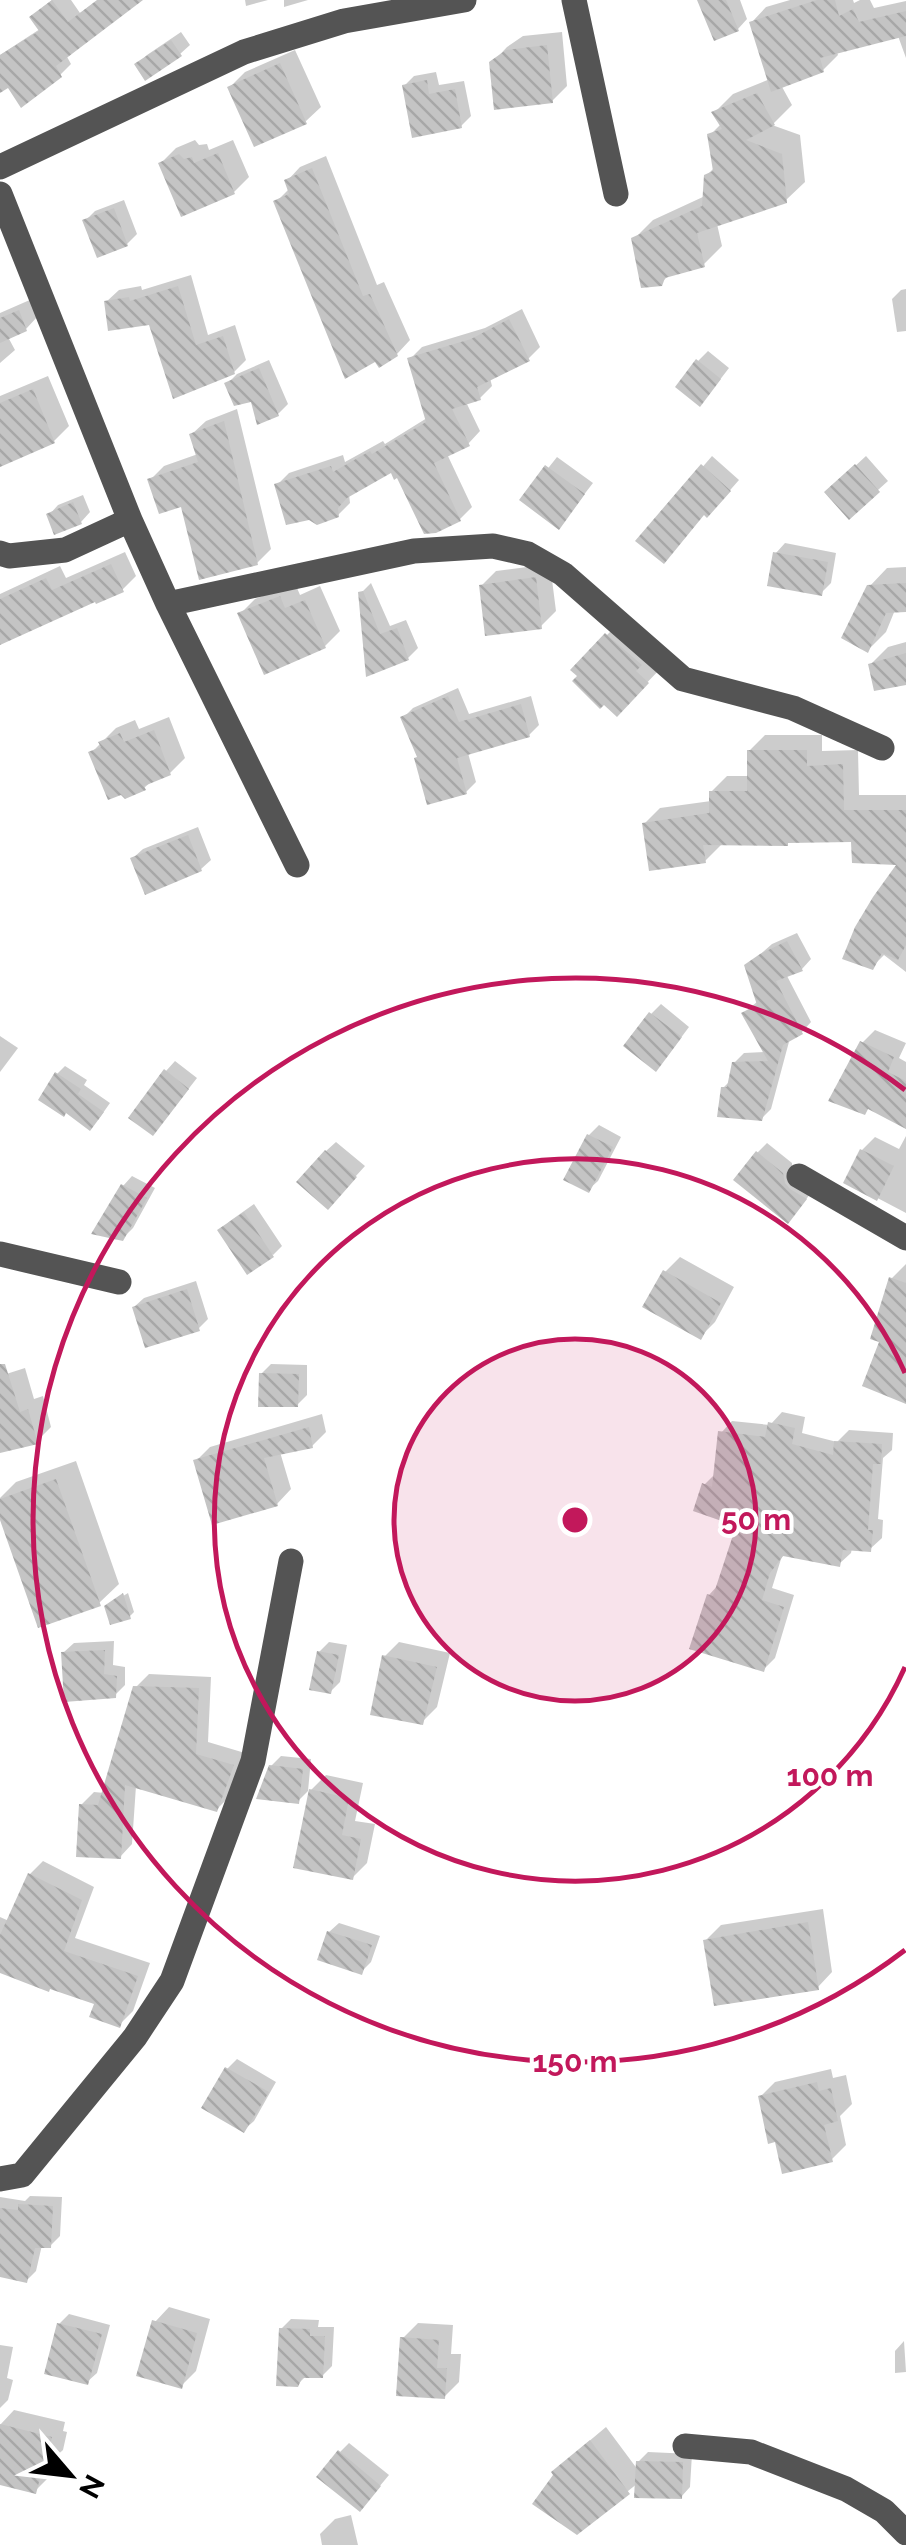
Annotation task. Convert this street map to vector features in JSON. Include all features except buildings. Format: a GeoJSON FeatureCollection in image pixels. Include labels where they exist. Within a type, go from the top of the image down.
{"type":"FeatureCollection","features":[{"type":"Feature","properties":{"kind":"street"},"geometry":{"type":"LineString","coordinates":[[0,168],[244,52],[344,20],[464,0]]}},
{"type":"Feature","properties":{"kind":"street"},"geometry":{"type":"LineString","coordinates":[[574,0],[616,194]]}},
{"type":"Feature","properties":{"kind":"street"},"geometry":{"type":"LineString","coordinates":[[0,194],[130,520],[297,865]]}},
{"type":"Feature","properties":{"kind":"street"},"geometry":{"type":"LineString","coordinates":[[0,552],[9,556],[65,550],[130,520]]}},
{"type":"Feature","properties":{"kind":"street"},"geometry":{"type":"LineString","coordinates":[[168,604],[414,551],[493,546],[528,554],[563,574],[683,679],[793,708],[882,748]]}},
{"type":"Feature","properties":{"kind":"street"},"geometry":{"type":"LineString","coordinates":[[799,1176],[906,1238]]}},
{"type":"Feature","properties":{"kind":"street"},"geometry":{"type":"LineString","coordinates":[[0,1254],[119,1282]]}},
{"type":"Feature","properties":{"kind":"street"},"geometry":{"type":"LineString","coordinates":[[0,2179],[22,2175],[135,2037],[172,1982],[253,1761],[291,1561]]}},
{"type":"Feature","properties":{"kind":"street"},"geometry":{"type":"LineString","coordinates":[[685,2446],[750,2452],[846,2489],[884,2511],[906,2534]]}}]}
